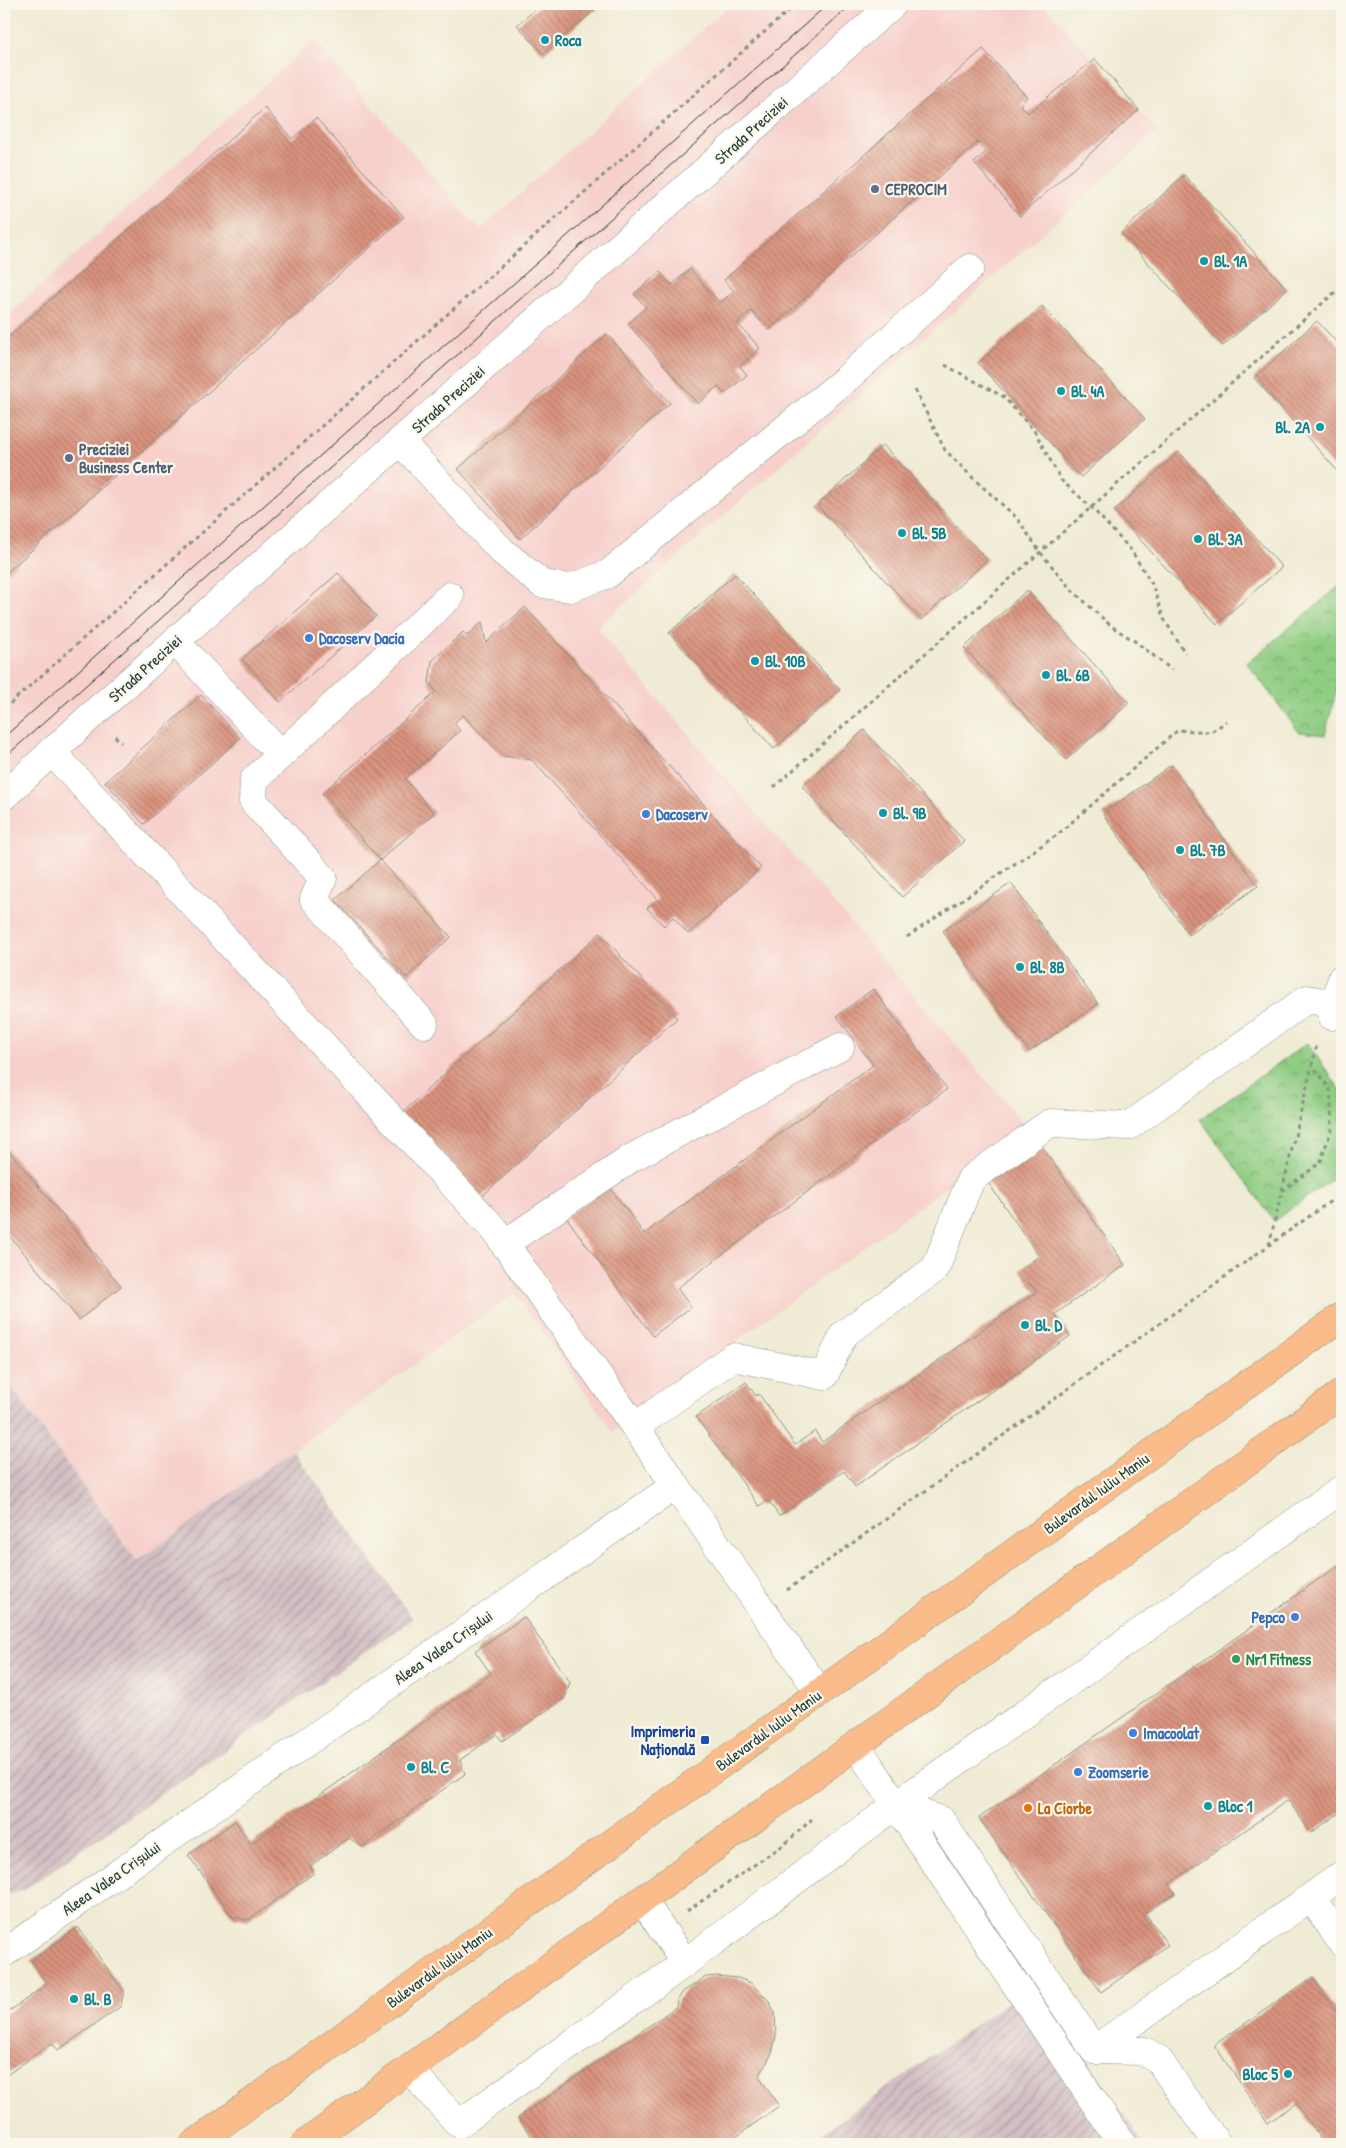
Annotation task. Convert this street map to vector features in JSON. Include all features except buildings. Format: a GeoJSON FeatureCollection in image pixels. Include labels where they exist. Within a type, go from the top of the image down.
{"type":"FeatureCollection","features":[{"type":"Feature","properties":{"kind":"main road","name":"Bulevardul Iuliu Maniu"},"geometry":{"type":"LineString","coordinates":[[194,2144],[1342,1316]]}},
{"type":"Feature","properties":{"kind":"main road"},"geometry":{"type":"LineString","coordinates":[[304,2144],[1342,1393]]}},
{"type":"Feature","properties":{"kind":"street","name":"Strada Preciziei"},"geometry":{"type":"LineString","coordinates":[[4,796],[51,751],[893,4]]}},
{"type":"Feature","properties":{"kind":"street"},"geometry":{"type":"LineString","coordinates":[[400,441],[502,551],[542,584],[570,588],[608,574],[846,379],[970,268]]}},
{"type":"Feature","properties":{"kind":"street"},"geometry":{"type":"LineString","coordinates":[[424,1024],[314,899],[323,878],[253,801],[254,780],[450,596]]}},
{"type":"Feature","properties":{"kind":"street"},"geometry":{"type":"LineString","coordinates":[[175,641],[281,755]]}},
{"type":"Feature","properties":{"kind":"street"},"geometry":{"type":"LineString","coordinates":[[51,751],[494,1230],[676,1485],[820,1693]]}},
{"type":"Feature","properties":{"kind":"street"},"geometry":{"type":"LineString","coordinates":[[635,1427],[733,1357],[824,1376],[844,1334],[935,1269],[971,1179],[1050,1123],[1128,1126],[1307,999],[1338,1009]]}},
{"type":"Feature","properties":{"kind":"street"},"geometry":{"type":"LineString","coordinates":[[504,1244],[633,1157],[840,1047]]}},
{"type":"Feature","properties":{"kind":"street","name":"Aleea Valea Crișului"},"geometry":{"type":"LineString","coordinates":[[4,1953],[676,1485]]}},
{"type":"Feature","properties":{"kind":"street"},"geometry":{"type":"LineString","coordinates":[[409,2069],[459,2124],[685,1963],[896,1805],[1342,1489]]}},
{"type":"Feature","properties":{"kind":"street"},"geometry":{"type":"LineString","coordinates":[[856,1745],[1122,2144]]}},
{"type":"Feature","properties":{"kind":"street"},"geometry":{"type":"LineString","coordinates":[[896,1805],[940,1820],[1094,2050]]}},
{"type":"Feature","properties":{"kind":"street"},"geometry":{"type":"LineString","coordinates":[[1094,2050],[1342,1875]]}},
{"type":"Feature","properties":{"kind":"street"},"geometry":{"type":"LineString","coordinates":[[1311,1897],[1342,1943]]}},
{"type":"Feature","properties":{"kind":"street"},"geometry":{"type":"LineString","coordinates":[[643,1900],[685,1963]]}},
{"type":"Feature","properties":{"kind":"street"},"geometry":{"type":"LineString","coordinates":[[1094,2050],[1144,2051],[1158,2059],[1218,2144]]}},
{"type":"Feature","properties":{"kind":"path"},"geometry":{"type":"LineString","coordinates":[[4,709],[796,4]]}},
{"type":"Feature","properties":{"kind":"path"},"geometry":{"type":"LineString","coordinates":[[774,787],[1342,286]]}},
{"type":"Feature","properties":{"kind":"path"},"geometry":{"type":"LineString","coordinates":[[945,365],[1004,397],[1035,432],[1061,480],[1091,507],[1131,550],[1152,584],[1164,619],[1185,652]]}},
{"type":"Feature","properties":{"kind":"path"},"geometry":{"type":"LineString","coordinates":[[915,390],[945,450],[974,480],[1017,518],[1040,552],[1071,589],[1110,626],[1136,642],[1172,670]]}},
{"type":"Feature","properties":{"kind":"path"},"geometry":{"type":"LineString","coordinates":[[907,937],[1057,835],[1178,730],[1211,732],[1227,721]]}},
{"type":"Feature","properties":{"kind":"path"},"geometry":{"type":"LineString","coordinates":[[1268,1245],[1318,1041]]}},
{"type":"Feature","properties":{"kind":"path"},"geometry":{"type":"LineString","coordinates":[[1282,1191],[1320,1163],[1332,1128],[1330,1089],[1312,1064]]}},
{"type":"Feature","properties":{"kind":"path"},"geometry":{"type":"LineString","coordinates":[[761,1608],[1342,1193]]}},
{"type":"Feature","properties":{"kind":"shaded area"},"geometry":{"type":"Polygon","coordinates":[[[731,4],[1043,4],[1158,131],[597,628],[1027,1127],[613,1432],[515,1293],[137,1561],[4,1376],[4,319],[314,40],[480,230],[731,4]]]}},
{"type":"Feature","properties":{"kind":"shaded area"},"geometry":{"type":"Polygon","coordinates":[[[4,1376],[137,1561],[293,1450],[413,1619],[24,1890],[4,1896],[4,1376]]]}},
{"type":"Feature","properties":{"kind":"shaded area"},"geometry":{"type":"Polygon","coordinates":[[[1035,1982],[1144,2144],[808,2144],[1035,1982]]]}},
{"type":"Feature","properties":{"kind":"green space"},"geometry":{"type":"Polygon","coordinates":[[[1342,584],[1342,668],[1325,735],[1299,732],[1247,663],[1342,584]]]}},
{"type":"Feature","properties":{"kind":"green space"},"geometry":{"type":"Polygon","coordinates":[[[1307,1043],[1342,1092],[1342,1172],[1274,1221],[1200,1119],[1307,1043]]]}},
{"type":"Feature","properties":{"kind":"tram line"},"geometry":{"type":"LineString","coordinates":[[4,737],[828,4]]}},
{"type":"Feature","properties":{"kind":"tram line"},"geometry":{"type":"LineString","coordinates":[[4,758],[852,4]]}},
{"type":"Feature","properties":{"kind":"place","name":"Roca"},"geometry":{"type":"Point","coordinates":[545,40]}},
{"type":"Feature","properties":{"kind":"place","name":"CEPROCIM"},"geometry":{"type":"Point","coordinates":[875,189]}},
{"type":"Feature","properties":{"kind":"place","name":"Bl. 1A"},"geometry":{"type":"Point","coordinates":[1204,261]}},
{"type":"Feature","properties":{"kind":"place","name":"Bl. 4A"},"geometry":{"type":"Point","coordinates":[1061,391]}},
{"type":"Feature","properties":{"kind":"place","name":"Bl. 2A"},"geometry":{"type":"Point","coordinates":[1320,427]}},
{"type":"Feature","properties":{"kind":"place","name":"Preciziei Business Center"},"geometry":{"type":"Point","coordinates":[69,458]}},
{"type":"Feature","properties":{"kind":"place","name":"Bl. 5B"},"geometry":{"type":"Point","coordinates":[902,533]}},
{"type":"Feature","properties":{"kind":"place","name":"Bl. 3A"},"geometry":{"type":"Point","coordinates":[1198,539]}},
{"type":"Feature","properties":{"kind":"place","name":"Dacoserv Dacia"},"geometry":{"type":"Point","coordinates":[309,638]}},
{"type":"Feature","properties":{"kind":"place","name":"Bl. 10B"},"geometry":{"type":"Point","coordinates":[755,661]}},
{"type":"Feature","properties":{"kind":"place","name":"Bl. 6B"},"geometry":{"type":"Point","coordinates":[1046,675]}},
{"type":"Feature","properties":{"kind":"place","name":"Bl. 9B"},"geometry":{"type":"Point","coordinates":[883,813]}},
{"type":"Feature","properties":{"kind":"place","name":"Dacoserv"},"geometry":{"type":"Point","coordinates":[646,814]}},
{"type":"Feature","properties":{"kind":"place","name":"Bl. 7B"},"geometry":{"type":"Point","coordinates":[1180,850]}},
{"type":"Feature","properties":{"kind":"place","name":"Bl. 8B"},"geometry":{"type":"Point","coordinates":[1020,967]}},
{"type":"Feature","properties":{"kind":"place","name":"Bl. D"},"geometry":{"type":"Point","coordinates":[1025,1325]}},
{"type":"Feature","properties":{"kind":"place","name":"Pepco"},"geometry":{"type":"Point","coordinates":[1295,1617]}},
{"type":"Feature","properties":{"kind":"place","name":"Nr1 Fitness"},"geometry":{"type":"Point","coordinates":[1236,1659]}},
{"type":"Feature","properties":{"kind":"place","name":"Imacoolat"},"geometry":{"type":"Point","coordinates":[1133,1733]}},
{"type":"Feature","properties":{"kind":"place","name":"Imprimeria Națională"},"geometry":{"type":"Point","coordinates":[705,1740]}},
{"type":"Feature","properties":{"kind":"place","name":"Bl. C"},"geometry":{"type":"Point","coordinates":[411,1767]}},
{"type":"Feature","properties":{"kind":"place","name":"Zoomserie"},"geometry":{"type":"Point","coordinates":[1078,1772]}},
{"type":"Feature","properties":{"kind":"place","name":"Bloc 1"},"geometry":{"type":"Point","coordinates":[1208,1806]}},
{"type":"Feature","properties":{"kind":"place","name":"La Ciorbe"},"geometry":{"type":"Point","coordinates":[1028,1808]}},
{"type":"Feature","properties":{"kind":"place","name":"Bl. B"},"geometry":{"type":"Point","coordinates":[74,1999]}},
{"type":"Feature","properties":{"kind":"place","name":"Bloc 5"},"geometry":{"type":"Point","coordinates":[1288,2074]}}]}
